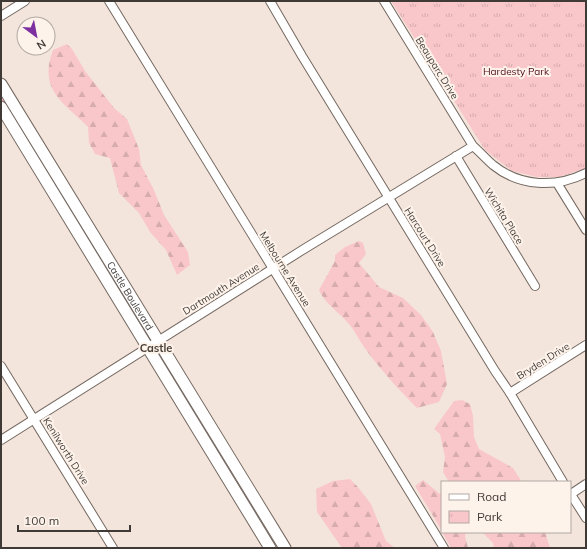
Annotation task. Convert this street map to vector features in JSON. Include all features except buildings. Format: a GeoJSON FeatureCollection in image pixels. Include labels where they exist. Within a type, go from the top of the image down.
{"type":"FeatureCollection","features":[{"type":"Feature","properties":{"kind":"street"},"geometry":{"type":"LineString","coordinates":[[1,16],[25,1]]}},
{"type":"Feature","properties":{"kind":"street","name":"Melbourne Avenue"},"geometry":{"type":"LineString","coordinates":[[109,1],[444,548]]}},
{"type":"Feature","properties":{"kind":"street","name":"Beauparc Drive"},"geometry":{"type":"LineString","coordinates":[[384,1],[473,146],[493,165],[512,176],[532,182],[546,184],[557,183],[586,173]]}},
{"type":"Feature","properties":{"kind":"street","name":"Harcourt Drive"},"geometry":{"type":"LineString","coordinates":[[274,2],[302,56],[495,371],[510,393],[562,481]]}},
{"type":"Feature","properties":{"kind":"street","name":"Castle Boulevard"},"geometry":{"type":"LineString","coordinates":[[1,84],[285,548]]}},
{"type":"Feature","properties":{"kind":"street","name":"Castle Boulevard"},"geometry":{"type":"LineString","coordinates":[[1,108],[270,548]]}},
{"type":"Feature","properties":{"kind":"street","name":"Dartmouth Avenue"},"geometry":{"type":"LineString","coordinates":[[1,440],[272,269],[473,146]]}},
{"type":"Feature","properties":{"kind":"street","name":"Wichita Place"},"geometry":{"type":"LineString","coordinates":[[456,156],[535,286]]}},
{"type":"Feature","properties":{"kind":"street"},"geometry":{"type":"LineString","coordinates":[[557,183],[586,230]]}},
{"type":"Feature","properties":{"kind":"street"},"geometry":{"type":"LineString","coordinates":[[55,195],[65,189]]}},
{"type":"Feature","properties":{"kind":"street","name":"Bryden Drive"},"geometry":{"type":"LineString","coordinates":[[510,393],[586,345]]}},
{"type":"Feature","properties":{"kind":"street","name":"Kenilworth Drive"},"geometry":{"type":"LineString","coordinates":[[1,366],[113,548]]}},
{"type":"Feature","properties":{"kind":"street"},"geometry":{"type":"LineString","coordinates":[[571,492],[586,484]]}},
{"type":"Feature","properties":{"kind":"street"},"geometry":{"type":"LineString","coordinates":[[571,495],[586,518]]}},
{"type":"Feature","properties":{"kind":"street"},"geometry":{"type":"LineString","coordinates":[[251,517],[262,510]]}},
{"type":"Feature","properties":{"kind":"green space","name":"Hardesty Park"},"geometry":{"type":"Polygon","coordinates":[[[391,1],[586,1],[586,168],[559,177],[537,177],[512,171],[485,150],[391,1]]]}},
{"type":"Feature","properties":{"kind":"green space"},"geometry":{"type":"Polygon","coordinates":[[[578,1],[586,1],[586,24],[578,11],[578,1]]]}},
{"type":"Feature","properties":{"kind":"green space"},"geometry":{"type":"Polygon","coordinates":[[[67,44],[72,49],[85,71],[114,108],[127,119],[139,149],[141,165],[154,190],[164,215],[188,252],[190,265],[177,275],[166,250],[150,232],[139,213],[119,193],[110,158],[95,154],[89,143],[88,127],[62,102],[51,85],[49,64],[51,56],[56,56],[56,49],[67,44]]]}},
{"type":"Feature","properties":{"kind":"green space"},"geometry":{"type":"Polygon","coordinates":[[[1,88],[56,184],[52,183],[1,101],[1,88]]]}},
{"type":"Feature","properties":{"kind":"green space"},"geometry":{"type":"Polygon","coordinates":[[[65,198],[149,336],[147,337],[64,200],[65,198]]]}},
{"type":"Feature","properties":{"kind":"green space"},"geometry":{"type":"Polygon","coordinates":[[[359,241],[363,243],[366,254],[359,263],[379,287],[403,298],[421,315],[433,332],[441,351],[447,384],[439,402],[417,408],[383,371],[364,347],[351,327],[328,304],[319,290],[335,261],[335,255],[345,247],[359,241]]]}},
{"type":"Feature","properties":{"kind":"green space"},"geometry":{"type":"Polygon","coordinates":[[[159,350],[253,503],[250,506],[156,353],[159,350]]]}},
{"type":"Feature","properties":{"kind":"green space"},"geometry":{"type":"Polygon","coordinates":[[[462,400],[470,404],[473,416],[474,437],[479,449],[513,468],[521,481],[448,481],[443,472],[445,457],[440,434],[434,429],[454,401],[462,400]]]}},
{"type":"Feature","properties":{"kind":"green space"},"geometry":{"type":"Polygon","coordinates":[[[350,479],[371,504],[386,541],[395,548],[342,548],[317,512],[316,489],[333,481],[350,479]]]}},
{"type":"Feature","properties":{"kind":"green space"},"geometry":{"type":"Polygon","coordinates":[[[423,480],[440,494],[441,493],[441,529],[415,486],[423,480]]]}},
{"type":"Feature","properties":{"kind":"green space"},"geometry":{"type":"Polygon","coordinates":[[[443,533],[466,533],[468,548],[451,548],[443,533]]]}},
{"type":"Feature","properties":{"kind":"green space"},"geometry":{"type":"Polygon","coordinates":[[[483,533],[545,533],[550,548],[494,548],[493,543],[483,533]]]}},
{"type":"Feature","properties":{"kind":"district","name":"Castle"},"geometry":{"type":"Point","coordinates":[156,348]}}]}
